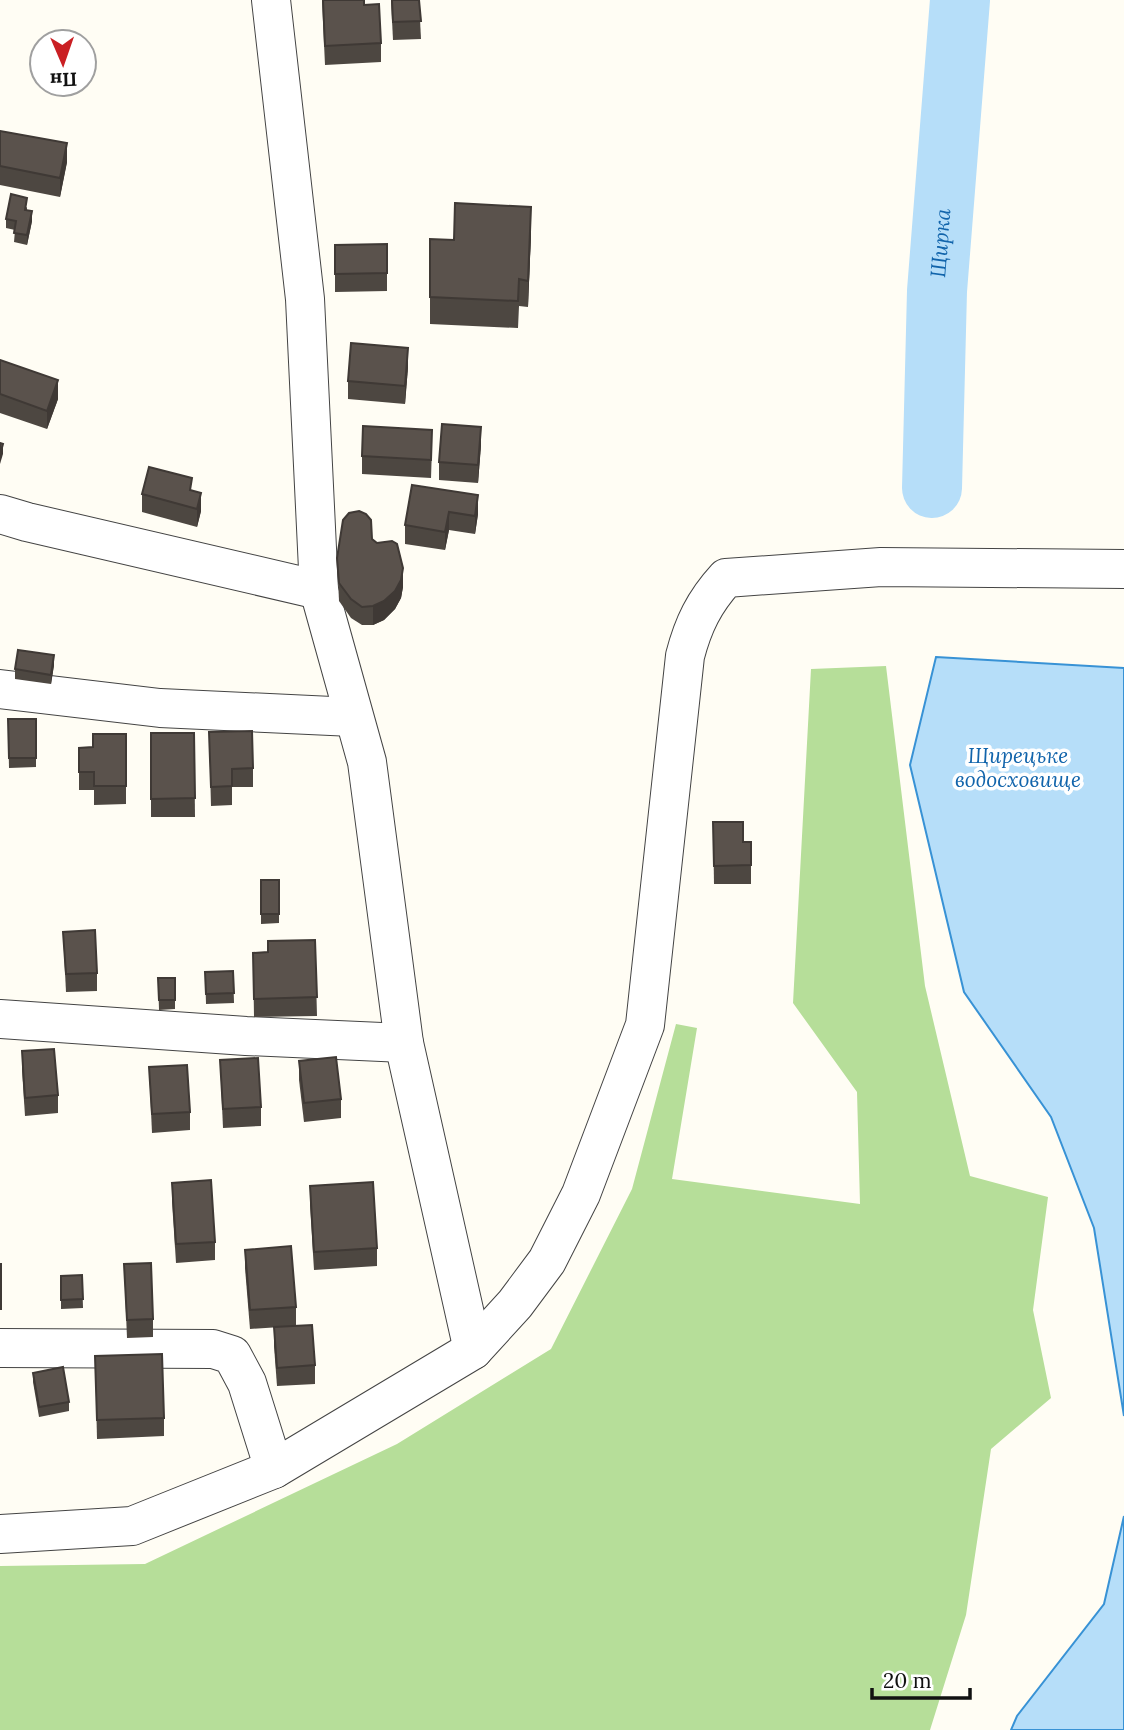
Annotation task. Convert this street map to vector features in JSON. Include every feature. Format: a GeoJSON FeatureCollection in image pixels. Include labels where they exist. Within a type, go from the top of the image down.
{"type":"FeatureCollection","features":[{"type":"Feature","properties":{"kind":"street"},"geometry":{"type":"LineString","coordinates":[[271,0],[305,299],[319,590],[367,762],[404,1042],[473,1350]]}},
{"type":"Feature","properties":{"kind":"street"},"geometry":{"type":"LineString","coordinates":[[0,514],[319,590]]}},
{"type":"Feature","properties":{"kind":"street"},"geometry":{"type":"LineString","coordinates":[[0,1534],[132,1526],[274,1469],[473,1350],[514,1304],[547,1261],[581,1194],[645,1025],[685,656],[693,625],[708,597],[726,578],[881,567],[1124,569]]}},
{"type":"Feature","properties":{"kind":"street"},"geometry":{"type":"LineString","coordinates":[[0,689],[160,708],[353,717]]}},
{"type":"Feature","properties":{"kind":"street"},"geometry":{"type":"LineString","coordinates":[[0,1019],[246,1037],[404,1042]]}},
{"type":"Feature","properties":{"kind":"street"},"geometry":{"type":"LineString","coordinates":[[0,1348],[213,1349],[232,1355],[247,1383],[274,1469]]}},
{"type":"Feature","properties":{"kind":"green space"},"geometry":{"type":"Polygon","coordinates":[[[886,666],[925,986],[970,1176],[1048,1197],[1033,1310],[1051,1398],[991,1449],[966,1615],[930,1730],[0,1730],[0,1566],[145,1564],[397,1444],[551,1349],[632,1189],[676,1024],[697,1028],[672,1179],[860,1204],[857,1092],[793,1003],[811,669],[886,666]]]}},
{"type":"Feature","properties":{"kind":"water","name":"Щирецьке водосховище"},"geometry":{"type":"Polygon","coordinates":[[[936,657],[1124,668],[1124,1416],[1094,1228],[1051,1117],[964,992],[910,765],[936,657]]]}},
{"type":"Feature","properties":{"kind":"water"},"geometry":{"type":"Polygon","coordinates":[[[1124,1516],[1124,1730],[1011,1730],[1017,1716],[1104,1604],[1124,1516]]]}},
{"type":"Feature","properties":{"kind":"building"},"geometry":{"type":"Polygon","coordinates":[[[323,0],[364,0],[364,5],[379,4],[381,43],[325,46],[323,0]]]}},
{"type":"Feature","properties":{"kind":"building"},"geometry":{"type":"Polygon","coordinates":[[[392,0],[419,0],[421,21],[393,22],[392,0]]]}},
{"type":"Feature","properties":{"kind":"building"},"geometry":{"type":"Polygon","coordinates":[[[0,131],[67,143],[60,178],[0,166],[0,131]]]}},
{"type":"Feature","properties":{"kind":"building"},"geometry":{"type":"Polygon","coordinates":[[[11,194],[27,198],[25,210],[32,211],[27,235],[14,233],[16,221],[6,219],[11,194]]]}},
{"type":"Feature","properties":{"kind":"building"},"geometry":{"type":"Polygon","coordinates":[[[455,203],[531,207],[528,281],[519,279],[518,301],[430,297],[430,239],[454,240],[455,203]]]}},
{"type":"Feature","properties":{"kind":"building"},"geometry":{"type":"Polygon","coordinates":[[[387,244],[387,273],[335,274],[335,245],[387,244]]]}},
{"type":"Feature","properties":{"kind":"building"},"geometry":{"type":"Polygon","coordinates":[[[351,343],[408,348],[405,386],[348,381],[351,343]]]}},
{"type":"Feature","properties":{"kind":"building"},"geometry":{"type":"Polygon","coordinates":[[[0,360],[58,380],[47,411],[0,394],[0,360]]]}},
{"type":"Feature","properties":{"kind":"building"},"geometry":{"type":"Polygon","coordinates":[[[442,424],[481,427],[478,465],[439,462],[442,424]]]}},
{"type":"Feature","properties":{"kind":"building"},"geometry":{"type":"Polygon","coordinates":[[[363,426],[432,430],[431,460],[362,456],[363,426]]]}},
{"type":"Feature","properties":{"kind":"building"},"geometry":{"type":"Polygon","coordinates":[[[149,467],[192,478],[190,490],[201,493],[197,509],[142,494],[149,467]]]}},
{"type":"Feature","properties":{"kind":"building"},"geometry":{"type":"Polygon","coordinates":[[[412,485],[478,495],[475,516],[449,512],[445,532],[405,525],[412,485]]]}},
{"type":"Feature","properties":{"kind":"building"},"geometry":{"type":"Polygon","coordinates":[[[359,511],[371,520],[372,539],[377,543],[392,541],[397,544],[403,568],[395,591],[384,601],[362,607],[351,599],[339,583],[337,558],[343,520],[349,513],[359,511]]]}},
{"type":"Feature","properties":{"kind":"building"},"geometry":{"type":"Polygon","coordinates":[[[18,650],[54,655],[51,675],[15,669],[18,650]]]}},
{"type":"Feature","properties":{"kind":"building"},"geometry":{"type":"Polygon","coordinates":[[[8,719],[36,719],[36,758],[9,758],[8,719]]]}},
{"type":"Feature","properties":{"kind":"building"},"geometry":{"type":"Polygon","coordinates":[[[252,731],[253,768],[232,769],[232,786],[211,787],[209,732],[252,731]]]}},
{"type":"Feature","properties":{"kind":"building"},"geometry":{"type":"Polygon","coordinates":[[[151,733],[194,733],[195,798],[151,799],[151,733]]]}},
{"type":"Feature","properties":{"kind":"building"},"geometry":{"type":"Polygon","coordinates":[[[93,734],[126,734],[126,786],[94,786],[94,772],[79,772],[79,748],[93,747],[93,734]]]}},
{"type":"Feature","properties":{"kind":"building"},"geometry":{"type":"Polygon","coordinates":[[[713,822],[743,822],[743,842],[751,842],[751,865],[714,866],[713,822]]]}},
{"type":"Feature","properties":{"kind":"building"},"geometry":{"type":"Polygon","coordinates":[[[261,880],[279,880],[279,914],[261,914],[261,880]]]}},
{"type":"Feature","properties":{"kind":"building"},"geometry":{"type":"Polygon","coordinates":[[[95,930],[97,973],[66,974],[63,932],[95,930]]]}},
{"type":"Feature","properties":{"kind":"building"},"geometry":{"type":"Polygon","coordinates":[[[315,940],[317,997],[254,999],[253,953],[268,952],[268,941],[315,940]]]}},
{"type":"Feature","properties":{"kind":"building"},"geometry":{"type":"Polygon","coordinates":[[[233,971],[234,993],[206,994],[205,972],[233,971]]]}},
{"type":"Feature","properties":{"kind":"building"},"geometry":{"type":"Polygon","coordinates":[[[158,978],[175,978],[175,1000],[159,1000],[158,978]]]}},
{"type":"Feature","properties":{"kind":"building"},"geometry":{"type":"Polygon","coordinates":[[[54,1049],[58,1095],[25,1098],[22,1051],[54,1049]]]}},
{"type":"Feature","properties":{"kind":"building"},"geometry":{"type":"Polygon","coordinates":[[[336,1057],[341,1099],[304,1103],[299,1061],[336,1057]]]}},
{"type":"Feature","properties":{"kind":"building"},"geometry":{"type":"Polygon","coordinates":[[[258,1058],[261,1107],[223,1109],[220,1060],[258,1058]]]}},
{"type":"Feature","properties":{"kind":"building"},"geometry":{"type":"Polygon","coordinates":[[[187,1065],[190,1112],[152,1114],[149,1067],[187,1065]]]}},
{"type":"Feature","properties":{"kind":"building"},"geometry":{"type":"Polygon","coordinates":[[[211,1180],[215,1242],[176,1244],[172,1183],[211,1180]]]}},
{"type":"Feature","properties":{"kind":"building"},"geometry":{"type":"Polygon","coordinates":[[[373,1182],[377,1248],[314,1252],[310,1186],[373,1182]]]}},
{"type":"Feature","properties":{"kind":"building"},"geometry":{"type":"Polygon","coordinates":[[[291,1246],[296,1307],[250,1310],[245,1250],[291,1246]]]}},
{"type":"Feature","properties":{"kind":"building"},"geometry":{"type":"Polygon","coordinates":[[[151,1263],[153,1319],[127,1320],[124,1264],[151,1263]]]}},
{"type":"Feature","properties":{"kind":"building"},"geometry":{"type":"Polygon","coordinates":[[[1,1264],[1,1309],[0,1309],[1,1264]]]}},
{"type":"Feature","properties":{"kind":"building"},"geometry":{"type":"Polygon","coordinates":[[[82,1275],[83,1299],[61,1300],[61,1276],[82,1275]]]}},
{"type":"Feature","properties":{"kind":"building"},"geometry":{"type":"Polygon","coordinates":[[[312,1325],[315,1365],[277,1368],[274,1327],[312,1325]]]}},
{"type":"Feature","properties":{"kind":"building"},"geometry":{"type":"Polygon","coordinates":[[[162,1354],[164,1418],[97,1420],[95,1356],[162,1354]]]}},
{"type":"Feature","properties":{"kind":"building"},"geometry":{"type":"Polygon","coordinates":[[[63,1367],[69,1402],[39,1407],[33,1373],[63,1367]]]}},
{"type":"Feature","properties":{"kind":"waterway","name":"Щирка"},"geometry":{"type":"LineString","coordinates":[[932,488],[937,291],[960,0]]}}]}
